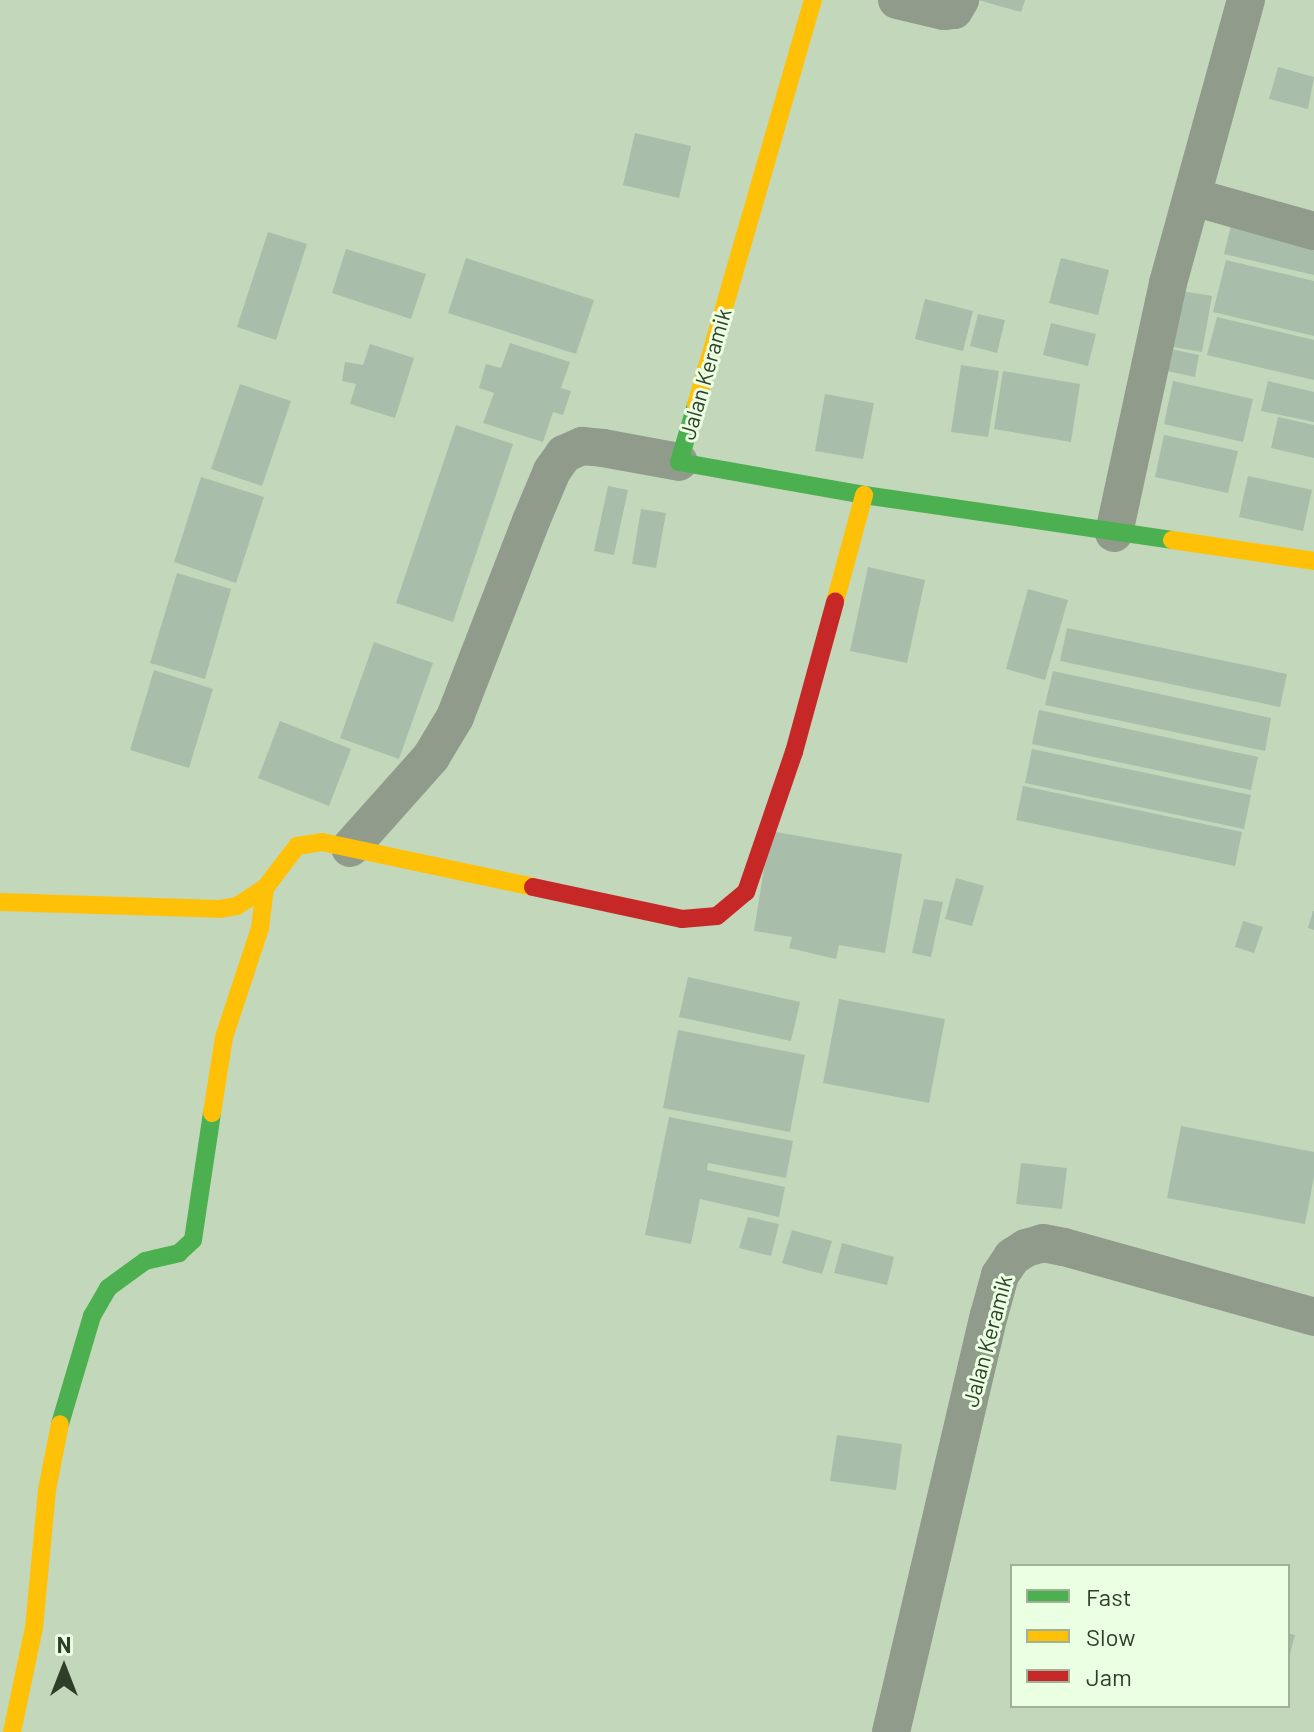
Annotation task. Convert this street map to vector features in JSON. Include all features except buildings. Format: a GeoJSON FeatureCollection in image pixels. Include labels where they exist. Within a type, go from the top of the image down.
{"type":"FeatureCollection","features":[{"type":"Feature","properties":{"kind":"street","name":"Jalan Keramik"},"geometry":{"type":"LineString","coordinates":[[813,0],[679,462],[864,495],[1314,561]]}},
{"type":"Feature","properties":{"kind":"street"},"geometry":{"type":"LineString","coordinates":[[897,0],[944,11],[954,10],[960,0]]}},
{"type":"Feature","properties":{"kind":"street"},"geometry":{"type":"LineString","coordinates":[[1114,533],[1168,283],[1246,0]]}},
{"type":"Feature","properties":{"kind":"street"},"geometry":{"type":"LineString","coordinates":[[1193,197],[1314,231]]}},
{"type":"Feature","properties":{"kind":"street"},"geometry":{"type":"LineString","coordinates":[[350,848],[431,757],[455,717],[536,508],[552,471],[564,454],[582,446],[679,462]]}},
{"type":"Feature","properties":{"kind":"street"},"geometry":{"type":"LineString","coordinates":[[0,902],[219,909],[237,906],[265,888],[297,846],[322,842],[682,919],[717,916],[746,892],[760,858],[794,752],[864,495]]}},
{"type":"Feature","properties":{"kind":"street"},"geometry":{"type":"LineString","coordinates":[[12,1732],[34,1628],[47,1490],[67,1397],[92,1316],[108,1288],[145,1261],[179,1253],[193,1240],[224,1037],[260,928],[265,888]]}},
{"type":"Feature","properties":{"kind":"street","name":"Jalan Keramik"},"geometry":{"type":"LineString","coordinates":[[891,1732],[993,1301],[1000,1275],[1012,1257],[1043,1243],[1064,1247],[1314,1317]]}},
{"type":"Feature","properties":{"kind":"traffic: fast"},"geometry":{"type":"LineString","coordinates":[[696,405],[679,462],[864,495],[1172,540]]}},
{"type":"Feature","properties":{"kind":"traffic: fast"},"geometry":{"type":"LineString","coordinates":[[60,1424],[92,1316],[108,1288],[145,1261],[179,1253],[193,1240],[212,1113]]}},
{"type":"Feature","properties":{"kind":"traffic: slow"},"geometry":{"type":"LineString","coordinates":[[696,405],[813,0]]}},
{"type":"Feature","properties":{"kind":"traffic: slow"},"geometry":{"type":"LineString","coordinates":[[835,602],[864,495]]}},
{"type":"Feature","properties":{"kind":"traffic: slow"},"geometry":{"type":"LineString","coordinates":[[1172,540],[1314,561]]}},
{"type":"Feature","properties":{"kind":"traffic: slow"},"geometry":{"type":"LineString","coordinates":[[0,902],[219,909],[237,906],[265,888],[297,846],[322,842],[533,887]]}},
{"type":"Feature","properties":{"kind":"traffic: slow"},"geometry":{"type":"LineString","coordinates":[[212,1113],[224,1037],[260,928],[265,888]]}},
{"type":"Feature","properties":{"kind":"traffic: slow"},"geometry":{"type":"LineString","coordinates":[[12,1732],[34,1628],[47,1490],[60,1424]]}},
{"type":"Feature","properties":{"kind":"traffic: jam"},"geometry":{"type":"LineString","coordinates":[[533,887],[682,919],[717,916],[746,892],[794,752],[835,602]]}}]}
